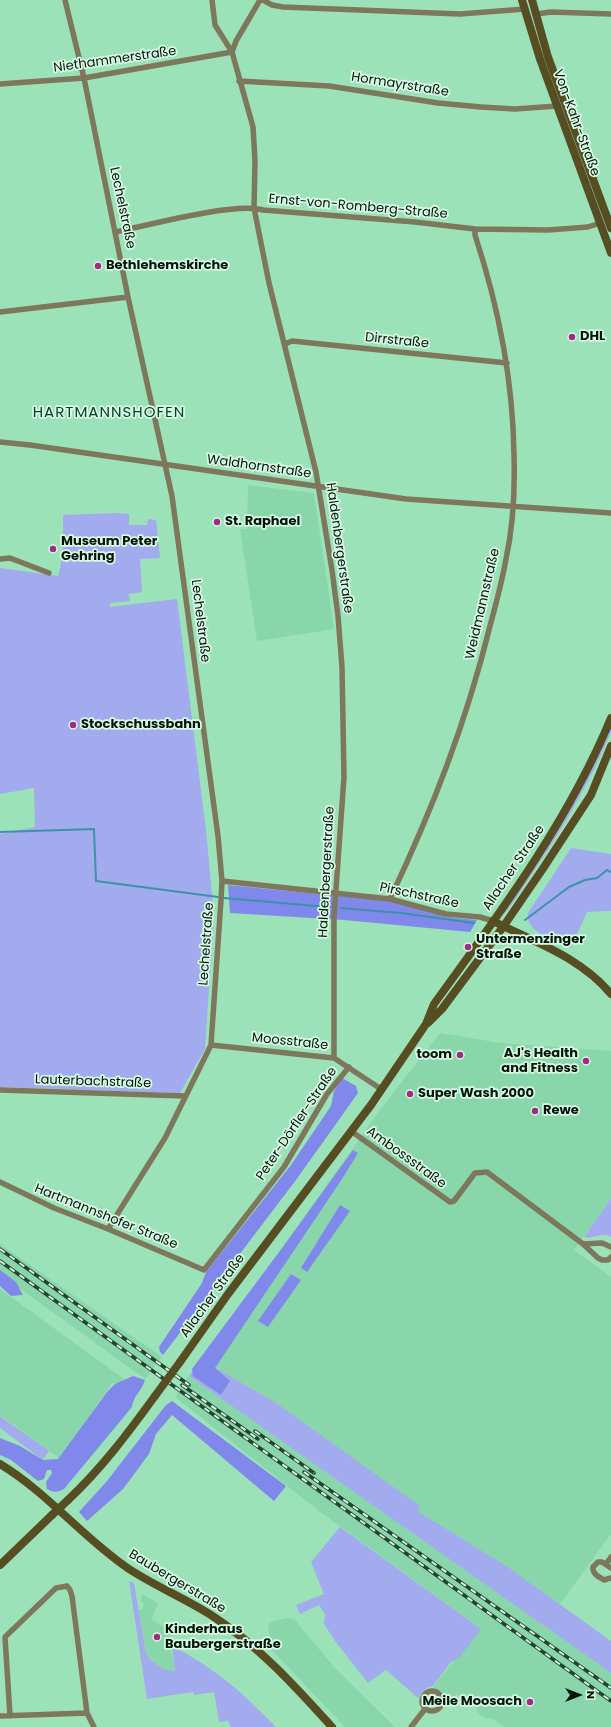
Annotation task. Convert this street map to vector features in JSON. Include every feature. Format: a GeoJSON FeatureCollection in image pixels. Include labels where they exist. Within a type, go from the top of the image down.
{"type":"FeatureCollection","features":[{"type":"Feature","properties":{"kind":"main road","name":"Von-Kahr-Straße"},"geometry":{"type":"LineString","coordinates":[[522,0],[540,59],[611,253]]}},
{"type":"Feature","properties":{"kind":"main road","name":"Von-Kahr-Straße"},"geometry":{"type":"LineString","coordinates":[[532,0],[548,57],[611,228]]}},
{"type":"Feature","properties":{"kind":"main road","name":"Allacher Straße"},"geometry":{"type":"LineString","coordinates":[[0,1565],[92,1478],[110,1457],[228,1294],[351,1132],[426,1024],[434,1004],[532,866],[578,789],[611,718]]}},
{"type":"Feature","properties":{"kind":"main road","name":"Allacher Straße"},"geometry":{"type":"LineString","coordinates":[[426,1024],[442,1009],[504,927],[591,795],[611,746]]}},
{"type":"Feature","properties":{"kind":"main road"},"geometry":{"type":"LineString","coordinates":[[493,921],[579,964],[597,979],[611,994]]}},
{"type":"Feature","properties":{"kind":"main road","name":"Baubergerstraße"},"geometry":{"type":"LineString","coordinates":[[0,1464],[59,1509],[99,1545],[129,1569],[210,1615],[250,1643],[283,1674],[332,1727]]}},
{"type":"Feature","properties":{"kind":"street","name":"Lechelstraße"},"geometry":{"type":"LineString","coordinates":[[65,0],[84,78],[128,297],[178,532],[218,836],[222,882],[211,1045],[165,1138],[108,1229]]}},
{"type":"Feature","properties":{"kind":"street","name":"Haldenbergerstraße"},"geometry":{"type":"LineString","coordinates":[[212,0],[215,25],[232,52],[253,127],[255,161],[254,208],[269,283],[319,487],[333,578],[342,667],[344,777],[336,894],[334,1058]]}},
{"type":"Feature","properties":{"kind":"street"},"geometry":{"type":"LineString","coordinates":[[232,52],[236,41],[260,0]]}},
{"type":"Feature","properties":{"kind":"street"},"geometry":{"type":"LineString","coordinates":[[264,0],[272,5],[283,7],[460,14],[524,9]]}},
{"type":"Feature","properties":{"kind":"street"},"geometry":{"type":"LineString","coordinates":[[536,14],[551,12],[611,14]]}},
{"type":"Feature","properties":{"kind":"street","name":"Niethammerstraße"},"geometry":{"type":"LineString","coordinates":[[0,84],[84,78],[232,52]]}},
{"type":"Feature","properties":{"kind":"street","name":"Hormayrstraße"},"geometry":{"type":"LineString","coordinates":[[239,81],[329,86],[466,106],[514,109],[557,106]]}},
{"type":"Feature","properties":{"kind":"street","name":"Ernst-von-Romberg-Straße"},"geometry":{"type":"LineString","coordinates":[[116,232],[200,215],[254,208],[263,210],[416,222],[475,229],[548,230],[588,227],[600,223]]}},
{"type":"Feature","properties":{"kind":"street","name":"Weidmannstraße"},"geometry":{"type":"LineString","coordinates":[[390,899],[435,798],[463,725],[482,659],[507,558],[512,506],[514,457],[512,409],[507,363],[498,310],[475,235],[475,229]]}},
{"type":"Feature","properties":{"kind":"street"},"geometry":{"type":"LineString","coordinates":[[0,312],[128,297]]}},
{"type":"Feature","properties":{"kind":"street","name":"Dirrstraße"},"geometry":{"type":"LineString","coordinates":[[285,344],[292,341],[507,363]]}},
{"type":"Feature","properties":{"kind":"street","name":"Waldhornstraße"},"geometry":{"type":"LineString","coordinates":[[0,442],[30,445],[406,499],[611,512]]}},
{"type":"Feature","properties":{"kind":"street"},"geometry":{"type":"LineString","coordinates":[[0,559],[10,558],[49,573]]}},
{"type":"Feature","properties":{"kind":"street","name":"Pirschstraße"},"geometry":{"type":"LineString","coordinates":[[222,882],[390,899],[446,914],[480,917],[493,921]]}},
{"type":"Feature","properties":{"kind":"street","name":"Moosstraße"},"geometry":{"type":"LineString","coordinates":[[211,1045],[334,1058],[381,1090]]}},
{"type":"Feature","properties":{"kind":"street","name":"Peter-Dörfler-Straße"},"geometry":{"type":"LineString","coordinates":[[204,1270],[284,1168],[327,1094],[349,1067]]}},
{"type":"Feature","properties":{"kind":"street","name":"Lauterbachstraße"},"geometry":{"type":"LineString","coordinates":[[0,1090],[185,1096]]}},
{"type":"Feature","properties":{"kind":"street","name":"Ambossstraße"},"geometry":{"type":"LineString","coordinates":[[351,1132],[447,1201],[454,1201],[475,1173],[486,1172],[583,1244]]}},
{"type":"Feature","properties":{"kind":"street","name":"Hartmannshofer Straße"},"geometry":{"type":"LineString","coordinates":[[0,1182],[54,1208],[108,1229],[204,1270]]}},
{"type":"Feature","properties":{"kind":"street"},"geometry":{"type":"LineString","coordinates":[[583,1244],[602,1243],[611,1247]]}},
{"type":"Feature","properties":{"kind":"street"},"geometry":{"type":"LineString","coordinates":[[583,1244],[602,1260],[608,1260],[611,1256]]}},
{"type":"Feature","properties":{"kind":"street"},"geometry":{"type":"LineString","coordinates":[[606,1564],[611,1557]]}},
{"type":"Feature","properties":{"kind":"street"},"geometry":{"type":"LineString","coordinates":[[611,1568],[606,1564],[598,1562],[592,1570],[594,1574],[604,1580],[611,1578]]}},
{"type":"Feature","properties":{"kind":"street"},"geometry":{"type":"LineString","coordinates":[[10,1716],[5,1637],[56,1588],[67,1586],[72,1596],[87,1713],[94,1727]]}},
{"type":"Feature","properties":{"kind":"street"},"geometry":{"type":"LineString","coordinates":[[411,1727],[426,1708]]}},
{"type":"Feature","properties":{"kind":"street"},"geometry":{"type":"LineString","coordinates":[[0,1716],[87,1713]]}},
{"type":"Feature","properties":{"kind":"shaded area"},"geometry":{"type":"Polygon","coordinates":[[[248,485],[314,493],[334,629],[257,641],[240,529],[247,529],[248,485]]]}},
{"type":"Feature","properties":{"kind":"shaded area"},"geometry":{"type":"Polygon","coordinates":[[[129,514],[129,525],[147,525],[148,519],[156,520],[160,558],[140,559],[142,592],[129,594],[130,601],[111,603],[109,607],[177,599],[206,830],[214,917],[205,1049],[180,1093],[0,1087],[0,834],[35,827],[34,788],[0,794],[0,568],[58,576],[63,555],[63,515],[129,514]]]}},
{"type":"Feature","properties":{"kind":"shaded area"},"geometry":{"type":"Polygon","coordinates":[[[611,721],[611,732],[589,780],[549,848],[505,914],[504,913],[545,853],[547,845],[611,721]]]}},
{"type":"Feature","properties":{"kind":"shaded area"},"geometry":{"type":"Polygon","coordinates":[[[571,848],[611,854],[611,911],[587,912],[571,948],[536,931],[528,920],[528,913],[571,848]]]}},
{"type":"Feature","properties":{"kind":"shaded area"},"geometry":{"type":"Polygon","coordinates":[[[228,885],[390,901],[447,917],[477,920],[470,932],[344,920],[230,913],[228,885]]]}},
{"type":"Feature","properties":{"kind":"shaded area"},"geometry":{"type":"Polygon","coordinates":[[[440,1033],[501,1043],[611,1051],[611,1199],[574,1250],[611,1277],[611,1534],[560,1604],[508,1567],[416,1511],[419,1506],[275,1402],[202,1360],[380,1110],[440,1033]]]}},
{"type":"Feature","properties":{"kind":"shaded area"},"geometry":{"type":"Polygon","coordinates":[[[342,1078],[356,1086],[358,1093],[296,1180],[163,1355],[160,1352],[159,1347],[202,1283],[206,1272],[291,1165],[331,1106],[334,1091],[342,1078]]]}},
{"type":"Feature","properties":{"kind":"shaded area"},"geometry":{"type":"Polygon","coordinates":[[[353,1150],[358,1153],[342,1179],[215,1368],[230,1381],[221,1395],[193,1376],[192,1369],[353,1150]]]}},
{"type":"Feature","properties":{"kind":"shaded area"},"geometry":{"type":"Polygon","coordinates":[[[611,1199],[611,1237],[608,1235],[601,1235],[587,1238],[584,1237],[611,1199]]]}},
{"type":"Feature","properties":{"kind":"shaded area"},"geometry":{"type":"Polygon","coordinates":[[[340,1205],[350,1211],[307,1272],[301,1268],[340,1205]]]}},
{"type":"Feature","properties":{"kind":"shaded area"},"geometry":{"type":"Polygon","coordinates":[[[0,1244],[162,1357],[145,1379],[0,1274],[0,1244]]]}},
{"type":"Feature","properties":{"kind":"shaded area"},"geometry":{"type":"Polygon","coordinates":[[[0,1270],[16,1282],[23,1295],[11,1296],[0,1286],[0,1270]]]}},
{"type":"Feature","properties":{"kind":"shaded area"},"geometry":{"type":"Polygon","coordinates":[[[291,1274],[301,1280],[268,1327],[258,1321],[291,1274]]]}},
{"type":"Feature","properties":{"kind":"shaded area"},"geometry":{"type":"Polygon","coordinates":[[[0,1289],[124,1379],[119,1386],[113,1382],[59,1458],[0,1415],[0,1289]]]}},
{"type":"Feature","properties":{"kind":"shaded area"},"geometry":{"type":"Polygon","coordinates":[[[202,1360],[275,1402],[420,1506],[417,1511],[508,1567],[611,1641],[611,1673],[189,1376],[202,1360]]]}},
{"type":"Feature","properties":{"kind":"shaded area"},"geometry":{"type":"Polygon","coordinates":[[[133,1376],[145,1380],[134,1400],[132,1407],[64,1489],[56,1492],[47,1489],[46,1482],[52,1473],[51,1470],[47,1470],[44,1479],[38,1481],[11,1460],[0,1455],[0,1438],[20,1446],[43,1460],[58,1459],[107,1392],[115,1384],[133,1376]]]}},
{"type":"Feature","properties":{"kind":"shaded area"},"geometry":{"type":"Polygon","coordinates":[[[189,1376],[611,1673],[611,1727],[504,1727],[491,1718],[487,1719],[477,1712],[478,1709],[457,1694],[450,1704],[446,1702],[444,1693],[433,1687],[480,1628],[319,1511],[175,1397],[189,1376]]]}},
{"type":"Feature","properties":{"kind":"shaded area"},"geometry":{"type":"Polygon","coordinates":[[[172,1401],[286,1486],[274,1501],[172,1415],[156,1434],[149,1454],[123,1489],[87,1521],[79,1512],[107,1481],[166,1405],[172,1401]]]}},
{"type":"Feature","properties":{"kind":"shaded area"},"geometry":{"type":"Polygon","coordinates":[[[0,1416],[49,1451],[43,1460],[0,1428],[0,1416]]]}},
{"type":"Feature","properties":{"kind":"shaded area"},"geometry":{"type":"Polygon","coordinates":[[[340,1527],[481,1629],[459,1658],[451,1662],[433,1686],[424,1690],[418,1698],[386,1670],[368,1683],[335,1641],[324,1624],[325,1614],[319,1605],[300,1614],[296,1605],[324,1594],[311,1562],[340,1527]]]}},
{"type":"Feature","properties":{"kind":"shaded area"},"geometry":{"type":"Polygon","coordinates":[[[129,1581],[134,1583],[146,1653],[158,1666],[166,1670],[175,1671],[172,1646],[215,1672],[251,1702],[276,1727],[230,1727],[229,1721],[219,1722],[214,1692],[194,1695],[193,1692],[147,1699],[129,1581]]]}},
{"type":"Feature","properties":{"kind":"shaded area","name":"Kinderhaus Baubergerstraße"},"geometry":{"type":"Polygon","coordinates":[[[142,1594],[158,1603],[151,1620],[168,1628],[175,1671],[167,1671],[157,1665],[146,1653],[139,1610],[142,1610],[144,1604],[141,1602],[142,1594]]]}},
{"type":"Feature","properties":{"kind":"shaded area"},"geometry":{"type":"Polygon","coordinates":[[[288,1618],[294,1619],[335,1668],[395,1727],[345,1727],[271,1649],[268,1624],[273,1621],[288,1618]]]}},
{"type":"Feature","properties":{"kind":"waterway"},"geometry":{"type":"LineString","coordinates":[[0,832],[94,829],[96,881],[218,897]]}},
{"type":"Feature","properties":{"kind":"waterway"},"geometry":{"type":"LineString","coordinates":[[525,920],[569,887],[585,880],[597,878],[607,870],[611,872]]}},
{"type":"Feature","properties":{"kind":"waterway"},"geometry":{"type":"LineString","coordinates":[[224,898],[328,907]]}},
{"type":"Feature","properties":{"kind":"waterway"},"geometry":{"type":"LineString","coordinates":[[341,908],[401,913],[474,923]]}},
{"type":"Feature","properties":{"kind":"railway"},"geometry":{"type":"LineString","coordinates":[[0,1249],[189,1385]]}},
{"type":"Feature","properties":{"kind":"railway"},"geometry":{"type":"LineString","coordinates":[[0,1261],[611,1701]]}},
{"type":"Feature","properties":{"kind":"railway"},"geometry":{"type":"LineString","coordinates":[[182,1385],[258,1439]]}},
{"type":"Feature","properties":{"kind":"railway"},"geometry":{"type":"LineString","coordinates":[[255,1431],[314,1473]]}},
{"type":"Feature","properties":{"kind":"railway"},"geometry":{"type":"LineString","coordinates":[[304,1472],[611,1688]]}},
{"type":"Feature","properties":{"kind":"place","name":"Bethlehemskirche"},"geometry":{"type":"Point","coordinates":[98,266]}},
{"type":"Feature","properties":{"kind":"place","name":"DHL"},"geometry":{"type":"Point","coordinates":[572,337]}},
{"type":"Feature","properties":{"kind":"place","name":"St. Raphael"},"geometry":{"type":"Point","coordinates":[217,522]}},
{"type":"Feature","properties":{"kind":"place","name":"Museum Peter Gehring"},"geometry":{"type":"Point","coordinates":[53,549]}},
{"type":"Feature","properties":{"kind":"place","name":"Stockschussbahn"},"geometry":{"type":"Point","coordinates":[73,725]}},
{"type":"Feature","properties":{"kind":"place","name":"Untermenzinger Straße"},"geometry":{"type":"Point","coordinates":[468,947]}},
{"type":"Feature","properties":{"kind":"place","name":"toom"},"geometry":{"type":"Point","coordinates":[460,1055]}},
{"type":"Feature","properties":{"kind":"place","name":"AJ's Health and Fitness"},"geometry":{"type":"Point","coordinates":[586,1061]}},
{"type":"Feature","properties":{"kind":"place","name":"Super Wash 2000"},"geometry":{"type":"Point","coordinates":[410,1094]}},
{"type":"Feature","properties":{"kind":"place","name":"Rewe"},"geometry":{"type":"Point","coordinates":[535,1111]}},
{"type":"Feature","properties":{"kind":"place","name":"Kinderhaus Baubergerstraße"},"geometry":{"type":"Point","coordinates":[157,1637]}},
{"type":"Feature","properties":{"kind":"place","name":"Meile Moosach"},"geometry":{"type":"Point","coordinates":[530,1702]}},
{"type":"Feature","properties":{"kind":"district","name":"HARTMANNSHOFEN"},"geometry":{"type":"Point","coordinates":[109,413]}}]}
